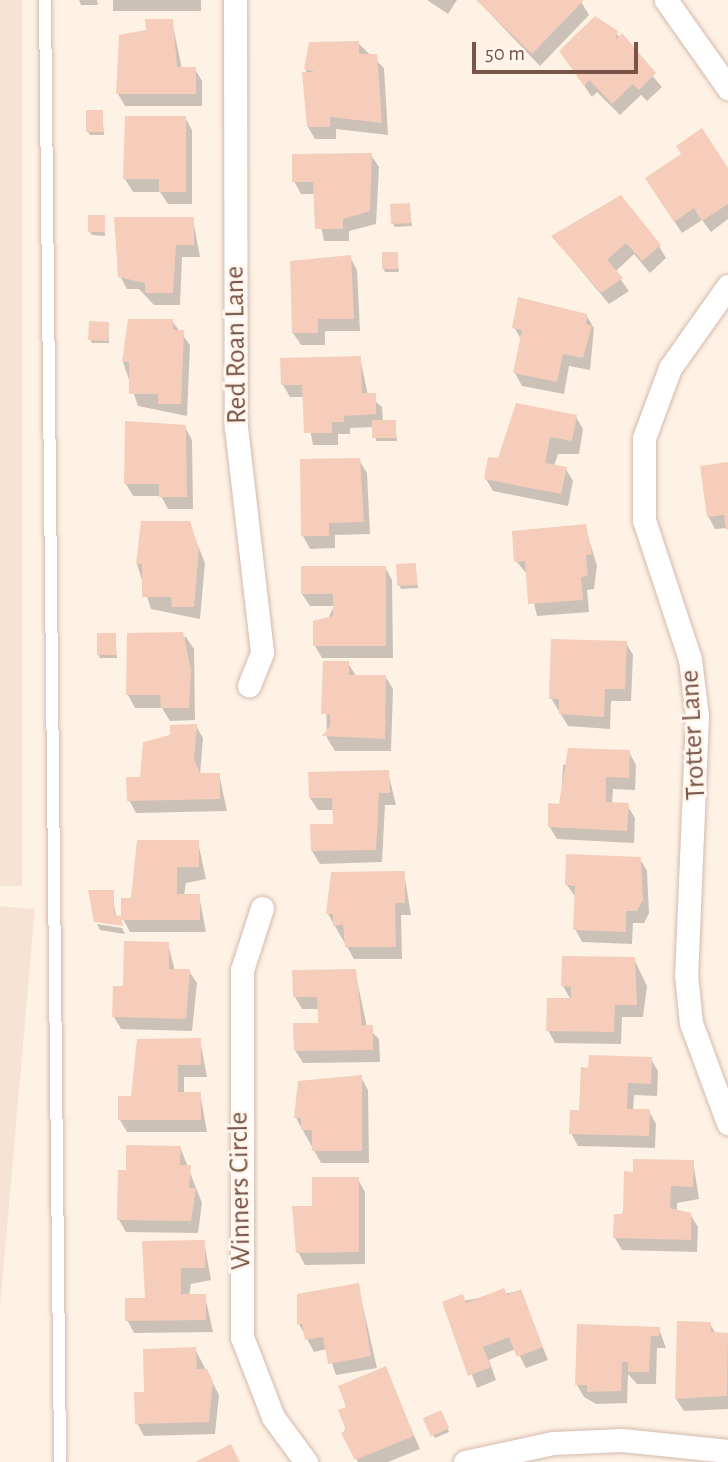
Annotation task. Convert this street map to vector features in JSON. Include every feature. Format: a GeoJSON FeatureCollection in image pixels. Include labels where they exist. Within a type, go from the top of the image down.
{"type":"FeatureCollection","features":[{"type":"Feature","properties":{"kind":"street","name":"Red Roan Lane"},"geometry":{"type":"LineString","coordinates":[[235,0],[236,427],[262,653],[249,686]]}},
{"type":"Feature","properties":{"kind":"street"},"geometry":{"type":"LineString","coordinates":[[666,0],[728,88]]}},
{"type":"Feature","properties":{"kind":"street","name":"Trotter Lane"},"geometry":{"type":"LineString","coordinates":[[728,286],[670,368],[644,438],[644,520],[690,659],[696,716],[686,974],[691,1023],[728,1123]]}},
{"type":"Feature","properties":{"kind":"street","name":"Winners Circle"},"geometry":{"type":"LineString","coordinates":[[262,908],[242,970],[242,1337],[273,1417],[306,1462]]}},
{"type":"Feature","properties":{"kind":"street"},"geometry":{"type":"LineString","coordinates":[[465,1462],[553,1443],[622,1440],[728,1451]]}},
{"type":"Feature","properties":{"kind":"lane"},"geometry":{"type":"LineString","coordinates":[[45,0],[60,1462]]}},
{"type":"Feature","properties":{"kind":"shaded area"},"geometry":{"type":"Polygon","coordinates":[[[0,0],[22,0],[22,886],[0,886],[0,0]]]}},
{"type":"Feature","properties":{"kind":"shaded area"},"geometry":{"type":"Polygon","coordinates":[[[0,906],[35,909],[0,1308],[0,906]]]}},
{"type":"Feature","properties":{"kind":"building"},"geometry":{"type":"Polygon","coordinates":[[[476,0],[584,0],[532,54],[476,0]]]}},
{"type":"Feature","properties":{"kind":"building"},"geometry":{"type":"Polygon","coordinates":[[[595,16],[618,31],[615,40],[622,33],[656,73],[639,90],[633,84],[612,104],[589,80],[584,86],[559,51],[595,16]]]}},
{"type":"Feature","properties":{"kind":"building"},"geometry":{"type":"Polygon","coordinates":[[[145,19],[173,19],[177,67],[196,67],[196,94],[116,94],[119,35],[146,30],[145,19]]]}},
{"type":"Feature","properties":{"kind":"building"},"geometry":{"type":"Polygon","coordinates":[[[359,41],[359,54],[377,54],[382,123],[330,117],[330,127],[307,127],[302,72],[315,72],[304,69],[309,42],[359,41]]]}},
{"type":"Feature","properties":{"kind":"building"},"geometry":{"type":"Polygon","coordinates":[[[86,110],[103,110],[103,132],[86,132],[86,110]]]}},
{"type":"Feature","properties":{"kind":"building"},"geometry":{"type":"Polygon","coordinates":[[[125,116],[186,116],[186,192],[159,192],[159,179],[123,179],[125,116]]]}},
{"type":"Feature","properties":{"kind":"building"},"geometry":{"type":"Polygon","coordinates":[[[702,128],[728,168],[728,204],[702,221],[694,208],[674,222],[645,178],[681,154],[676,146],[702,128]]]}},
{"type":"Feature","properties":{"kind":"building"},"geometry":{"type":"Polygon","coordinates":[[[372,153],[370,211],[343,219],[343,229],[315,229],[313,182],[292,182],[292,154],[372,153]]]}},
{"type":"Feature","properties":{"kind":"building"},"geometry":{"type":"Polygon","coordinates":[[[621,195],[661,245],[642,261],[626,243],[607,260],[623,278],[601,293],[551,236],[621,195]]]}},
{"type":"Feature","properties":{"kind":"building"},"geometry":{"type":"Polygon","coordinates":[[[410,203],[411,223],[391,224],[390,204],[410,203]]]}},
{"type":"Feature","properties":{"kind":"building"},"geometry":{"type":"Polygon","coordinates":[[[88,215],[105,215],[105,232],[88,232],[88,215]]]}},
{"type":"Feature","properties":{"kind":"building"},"geometry":{"type":"Polygon","coordinates":[[[114,217],[194,217],[194,245],[176,245],[173,293],[145,293],[145,283],[118,277],[114,217]]]}},
{"type":"Feature","properties":{"kind":"building"},"geometry":{"type":"Polygon","coordinates":[[[382,252],[398,252],[398,269],[382,269],[382,252]]]}},
{"type":"Feature","properties":{"kind":"building"},"geometry":{"type":"Polygon","coordinates":[[[351,255],[354,319],[318,319],[318,333],[292,333],[290,261],[351,255]]]}},
{"type":"Feature","properties":{"kind":"building"},"geometry":{"type":"Polygon","coordinates":[[[518,297],[587,314],[586,324],[592,326],[583,358],[563,354],[557,382],[513,373],[522,330],[512,328],[518,297]]]}},
{"type":"Feature","properties":{"kind":"building"},"geometry":{"type":"Polygon","coordinates":[[[128,319],[173,319],[173,330],[184,330],[181,404],[158,404],[158,394],[129,394],[129,362],[122,362],[128,319]]]}},
{"type":"Feature","properties":{"kind":"building"},"geometry":{"type":"Polygon","coordinates":[[[89,321],[109,322],[108,341],[88,340],[89,321]]]}},
{"type":"Feature","properties":{"kind":"building"},"geometry":{"type":"Polygon","coordinates":[[[361,356],[362,393],[376,393],[376,414],[344,416],[344,422],[332,422],[332,433],[304,433],[302,385],[281,385],[280,358],[361,356]]]}},
{"type":"Feature","properties":{"kind":"building"},"geometry":{"type":"Polygon","coordinates":[[[516,403],[577,415],[572,441],[550,437],[545,463],[567,467],[561,494],[484,479],[488,457],[498,458],[516,403]]]}},
{"type":"Feature","properties":{"kind":"building"},"geometry":{"type":"Polygon","coordinates":[[[372,420],[396,420],[396,438],[372,438],[372,420]]]}},
{"type":"Feature","properties":{"kind":"building"},"geometry":{"type":"Polygon","coordinates":[[[125,421],[186,425],[187,497],[159,497],[159,484],[124,484],[125,421]]]}},
{"type":"Feature","properties":{"kind":"building"},"geometry":{"type":"Polygon","coordinates":[[[360,458],[364,522],[329,523],[329,536],[301,536],[300,459],[360,458]]]}},
{"type":"Feature","properties":{"kind":"building"},"geometry":{"type":"Polygon","coordinates":[[[728,462],[726,530],[724,515],[707,517],[700,466],[728,462]]]}},
{"type":"Feature","properties":{"kind":"building"},"geometry":{"type":"Polygon","coordinates":[[[141,521],[190,521],[199,549],[194,607],[172,607],[171,597],[142,597],[142,564],[136,564],[141,521]]]}},
{"type":"Feature","properties":{"kind":"building"},"geometry":{"type":"Polygon","coordinates":[[[586,524],[592,554],[586,555],[588,576],[581,577],[583,600],[528,604],[525,561],[514,562],[512,531],[586,524]]]}},
{"type":"Feature","properties":{"kind":"building"},"geometry":{"type":"Polygon","coordinates":[[[416,563],[417,585],[397,586],[396,564],[416,563]]]}},
{"type":"Feature","properties":{"kind":"building"},"geometry":{"type":"Polygon","coordinates":[[[301,566],[386,566],[386,646],[313,646],[313,621],[333,616],[333,594],[301,594],[301,566]]]}},
{"type":"Feature","properties":{"kind":"building"},"geometry":{"type":"Polygon","coordinates":[[[183,632],[191,670],[189,708],[161,708],[160,695],[126,695],[127,633],[183,632]]]}},
{"type":"Feature","properties":{"kind":"building"},"geometry":{"type":"Polygon","coordinates":[[[97,633],[116,633],[116,655],[97,655],[97,633]]]}},
{"type":"Feature","properties":{"kind":"building"},"geometry":{"type":"Polygon","coordinates":[[[551,639],[627,641],[625,689],[605,689],[604,717],[559,714],[559,699],[549,699],[551,639]]]}},
{"type":"Feature","properties":{"kind":"building"},"geometry":{"type":"Polygon","coordinates":[[[323,661],[349,661],[349,675],[386,675],[385,739],[322,736],[330,726],[330,714],[321,714],[323,661]]]}},
{"type":"Feature","properties":{"kind":"building"},"geometry":{"type":"Polygon","coordinates":[[[197,724],[194,760],[200,773],[220,773],[220,799],[127,801],[126,777],[140,777],[143,742],[170,735],[170,725],[197,724]]]}},
{"type":"Feature","properties":{"kind":"building"},"geometry":{"type":"Polygon","coordinates":[[[568,748],[630,750],[629,778],[606,777],[606,802],[629,803],[627,831],[548,827],[548,803],[559,804],[568,748]]]}},
{"type":"Feature","properties":{"kind":"building"},"geometry":{"type":"Polygon","coordinates":[[[389,770],[390,793],[379,793],[376,850],[311,851],[310,824],[333,824],[332,798],[309,798],[308,772],[389,770]]]}},
{"type":"Feature","properties":{"kind":"building"},"geometry":{"type":"Polygon","coordinates":[[[137,840],[199,840],[199,867],[177,867],[177,894],[200,894],[200,920],[121,920],[121,898],[131,898],[137,840]]]}},
{"type":"Feature","properties":{"kind":"building"},"geometry":{"type":"Polygon","coordinates":[[[566,854],[641,857],[643,900],[637,911],[626,911],[626,932],[573,930],[575,886],[565,885],[566,854]]]}},
{"type":"Feature","properties":{"kind":"building"},"geometry":{"type":"Polygon","coordinates":[[[405,871],[405,903],[395,903],[396,947],[345,947],[343,925],[333,926],[333,914],[326,914],[331,872],[405,871]]]}},
{"type":"Feature","properties":{"kind":"building"},"geometry":{"type":"Polygon","coordinates":[[[88,890],[114,890],[114,915],[121,916],[123,926],[94,922],[88,890]]]}},
{"type":"Feature","properties":{"kind":"building"},"geometry":{"type":"Polygon","coordinates":[[[124,941],[169,942],[169,969],[190,969],[186,1019],[112,1017],[113,986],[123,986],[124,941]]]}},
{"type":"Feature","properties":{"kind":"building"},"geometry":{"type":"Polygon","coordinates":[[[562,956],[635,957],[637,1005],[615,1005],[614,1032],[546,1031],[547,998],[571,998],[571,987],[561,986],[562,956]]]}},
{"type":"Feature","properties":{"kind":"building"},"geometry":{"type":"Polygon","coordinates":[[[356,969],[362,1025],[373,1025],[373,1050],[294,1051],[293,1023],[318,1023],[318,1017],[317,997],[293,997],[292,970],[356,969]]]}},
{"type":"Feature","properties":{"kind":"building"},"geometry":{"type":"Polygon","coordinates":[[[201,1038],[201,1065],[178,1065],[178,1092],[201,1092],[201,1120],[118,1120],[118,1096],[131,1096],[137,1039],[201,1038]]]}},
{"type":"Feature","properties":{"kind":"building"},"geometry":{"type":"Polygon","coordinates":[[[589,1055],[652,1057],[651,1084],[628,1083],[627,1109],[650,1109],[649,1136],[569,1134],[570,1110],[579,1110],[581,1067],[588,1068],[589,1055]]]}},
{"type":"Feature","properties":{"kind":"building"},"geometry":{"type":"Polygon","coordinates":[[[362,1075],[362,1151],[312,1151],[312,1130],[301,1130],[301,1118],[294,1118],[298,1081],[362,1075]]]}},
{"type":"Feature","properties":{"kind":"building"},"geometry":{"type":"Polygon","coordinates":[[[126,1145],[181,1146],[180,1165],[191,1165],[189,1188],[196,1188],[191,1221],[117,1220],[118,1170],[126,1170],[126,1145]]]}},
{"type":"Feature","properties":{"kind":"building"},"geometry":{"type":"Polygon","coordinates":[[[633,1159],[694,1160],[693,1187],[671,1186],[670,1208],[691,1213],[691,1240],[613,1238],[614,1214],[623,1214],[624,1171],[633,1172],[633,1159]]]}},
{"type":"Feature","properties":{"kind":"building"},"geometry":{"type":"Polygon","coordinates":[[[312,1177],[359,1177],[359,1252],[296,1253],[292,1206],[312,1206],[312,1177]]]}},
{"type":"Feature","properties":{"kind":"building"},"geometry":{"type":"Polygon","coordinates":[[[205,1240],[205,1268],[181,1268],[181,1294],[206,1294],[206,1320],[125,1321],[125,1298],[145,1298],[142,1241],[205,1240]]]}},
{"type":"Feature","properties":{"kind":"building"},"geometry":{"type":"Polygon","coordinates":[[[359,1283],[371,1356],[328,1364],[323,1337],[305,1340],[302,1324],[297,1325],[297,1294],[359,1283]]]}},
{"type":"Feature","properties":{"kind":"building"},"geometry":{"type":"Polygon","coordinates":[[[504,1288],[507,1295],[521,1289],[543,1347],[517,1357],[509,1337],[483,1347],[491,1367],[468,1376],[442,1302],[463,1294],[466,1303],[504,1288]]]}},
{"type":"Feature","properties":{"kind":"building"},"geometry":{"type":"Polygon","coordinates":[[[677,1321],[711,1322],[711,1332],[728,1333],[727,1396],[675,1399],[677,1321]]]}},
{"type":"Feature","properties":{"kind":"building"},"geometry":{"type":"Polygon","coordinates":[[[577,1324],[660,1327],[659,1336],[651,1336],[649,1372],[628,1372],[628,1362],[622,1362],[621,1391],[587,1392],[587,1385],[575,1385],[577,1324]]]}},
{"type":"Feature","properties":{"kind":"building"},"geometry":{"type":"Polygon","coordinates":[[[196,1347],[197,1369],[207,1369],[213,1381],[209,1422],[135,1424],[134,1392],[144,1392],[143,1349],[196,1347]]]}},
{"type":"Feature","properties":{"kind":"building"},"geometry":{"type":"Polygon","coordinates":[[[386,1366],[414,1436],[355,1460],[341,1433],[346,1430],[338,1410],[346,1407],[338,1386],[386,1366]]]}},
{"type":"Feature","properties":{"kind":"building"},"geometry":{"type":"Polygon","coordinates":[[[441,1410],[449,1428],[431,1436],[423,1418],[441,1410]]]}},
{"type":"Feature","properties":{"kind":"building"},"geometry":{"type":"Polygon","coordinates":[[[231,1444],[240,1462],[195,1462],[231,1444]]]}}]}
